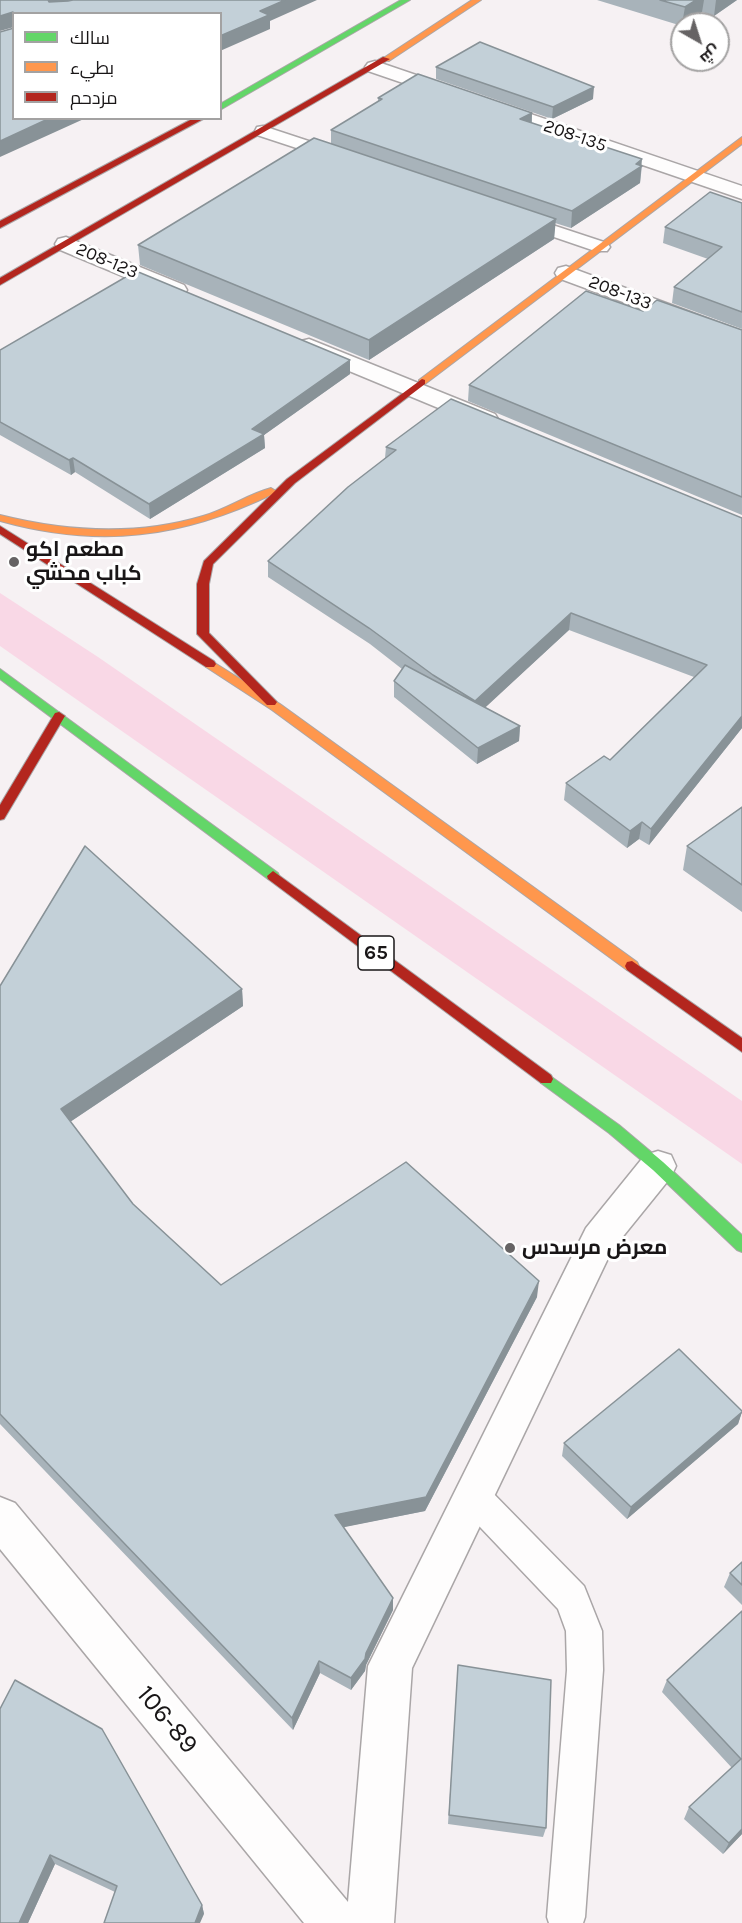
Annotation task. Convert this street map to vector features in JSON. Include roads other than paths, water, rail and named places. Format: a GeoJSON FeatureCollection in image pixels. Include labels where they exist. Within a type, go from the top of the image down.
{"type":"FeatureCollection","features":[{"type":"Feature","properties":{"kind":"main road"},"geometry":{"type":"LineString","coordinates":[[225,101],[406,0]]}},
{"type":"Feature","properties":{"kind":"main road"},"geometry":{"type":"LineString","coordinates":[[0,282],[375,67],[477,0]]}},
{"type":"Feature","properties":{"kind":"main road"},"geometry":{"type":"LineString","coordinates":[[0,225],[197,120]]}},
{"type":"Feature","properties":{"kind":"main road"},"geometry":{"type":"LineString","coordinates":[[276,707],[203,634],[203,584],[208,563],[291,481],[742,140]]}},
{"type":"Feature","properties":{"kind":"main road"},"geometry":{"type":"LineString","coordinates":[[0,518],[62,531],[130,531],[160,528],[208,518],[291,481]]}},
{"type":"Feature","properties":{"kind":"main road"},"geometry":{"type":"LineString","coordinates":[[0,529],[276,707],[742,1046]]}},
{"type":"Feature","properties":{"kind":"main road","name":"65"},"geometry":{"type":"LineString","coordinates":[[0,673],[614,1129],[658,1166],[742,1245]]}},
{"type":"Feature","properties":{"kind":"main road"},"geometry":{"type":"LineString","coordinates":[[0,816],[59,717]]}},
{"type":"Feature","properties":{"kind":"main road","name":"65"},"geometry":{"type":"LineString","coordinates":[[658,1166],[742,1227]]}},
{"type":"Feature","properties":{"kind":"street","name":"208-135"},"geometry":{"type":"LineString","coordinates":[[375,67],[742,193]]}},
{"type":"Feature","properties":{"kind":"street","name":"208-123"},"geometry":{"type":"LineString","coordinates":[[66,244],[196,298]]}},
{"type":"Feature","properties":{"kind":"street","name":"208-133"},"geometry":{"type":"LineString","coordinates":[[566,273],[742,339]]}},
{"type":"Feature","properties":{"kind":"street"},"geometry":{"type":"LineString","coordinates":[[294,339],[511,430]]}},
{"type":"Feature","properties":{"kind":"street"},"geometry":{"type":"LineString","coordinates":[[370,1923],[390,1666],[599,1239],[658,1166]]}},
{"type":"Feature","properties":{"kind":"street","name":"106-89"},"geometry":{"type":"LineString","coordinates":[[0,1517],[335,1923]]}},
{"type":"Feature","properties":{"kind":"lane"},"geometry":{"type":"LineString","coordinates":[[263,131],[353,162]]}},
{"type":"Feature","properties":{"kind":"lane"},"geometry":{"type":"LineString","coordinates":[[499,212],[601,247]]}},
{"type":"Feature","properties":{"kind":"lane"},"geometry":{"type":"LineString","coordinates":[[473,1496],[572,1598],[584,1631],[585,1670],[566,1917]]}},
{"type":"Feature","properties":{"kind":"place","name":"مطعم اكو كباب محشي"},"geometry":{"type":"Point","coordinates":[14,562]}},
{"type":"Feature","properties":{"kind":"place","name":"معرض مرسدس"},"geometry":{"type":"Point","coordinates":[510,1248]}}]}
